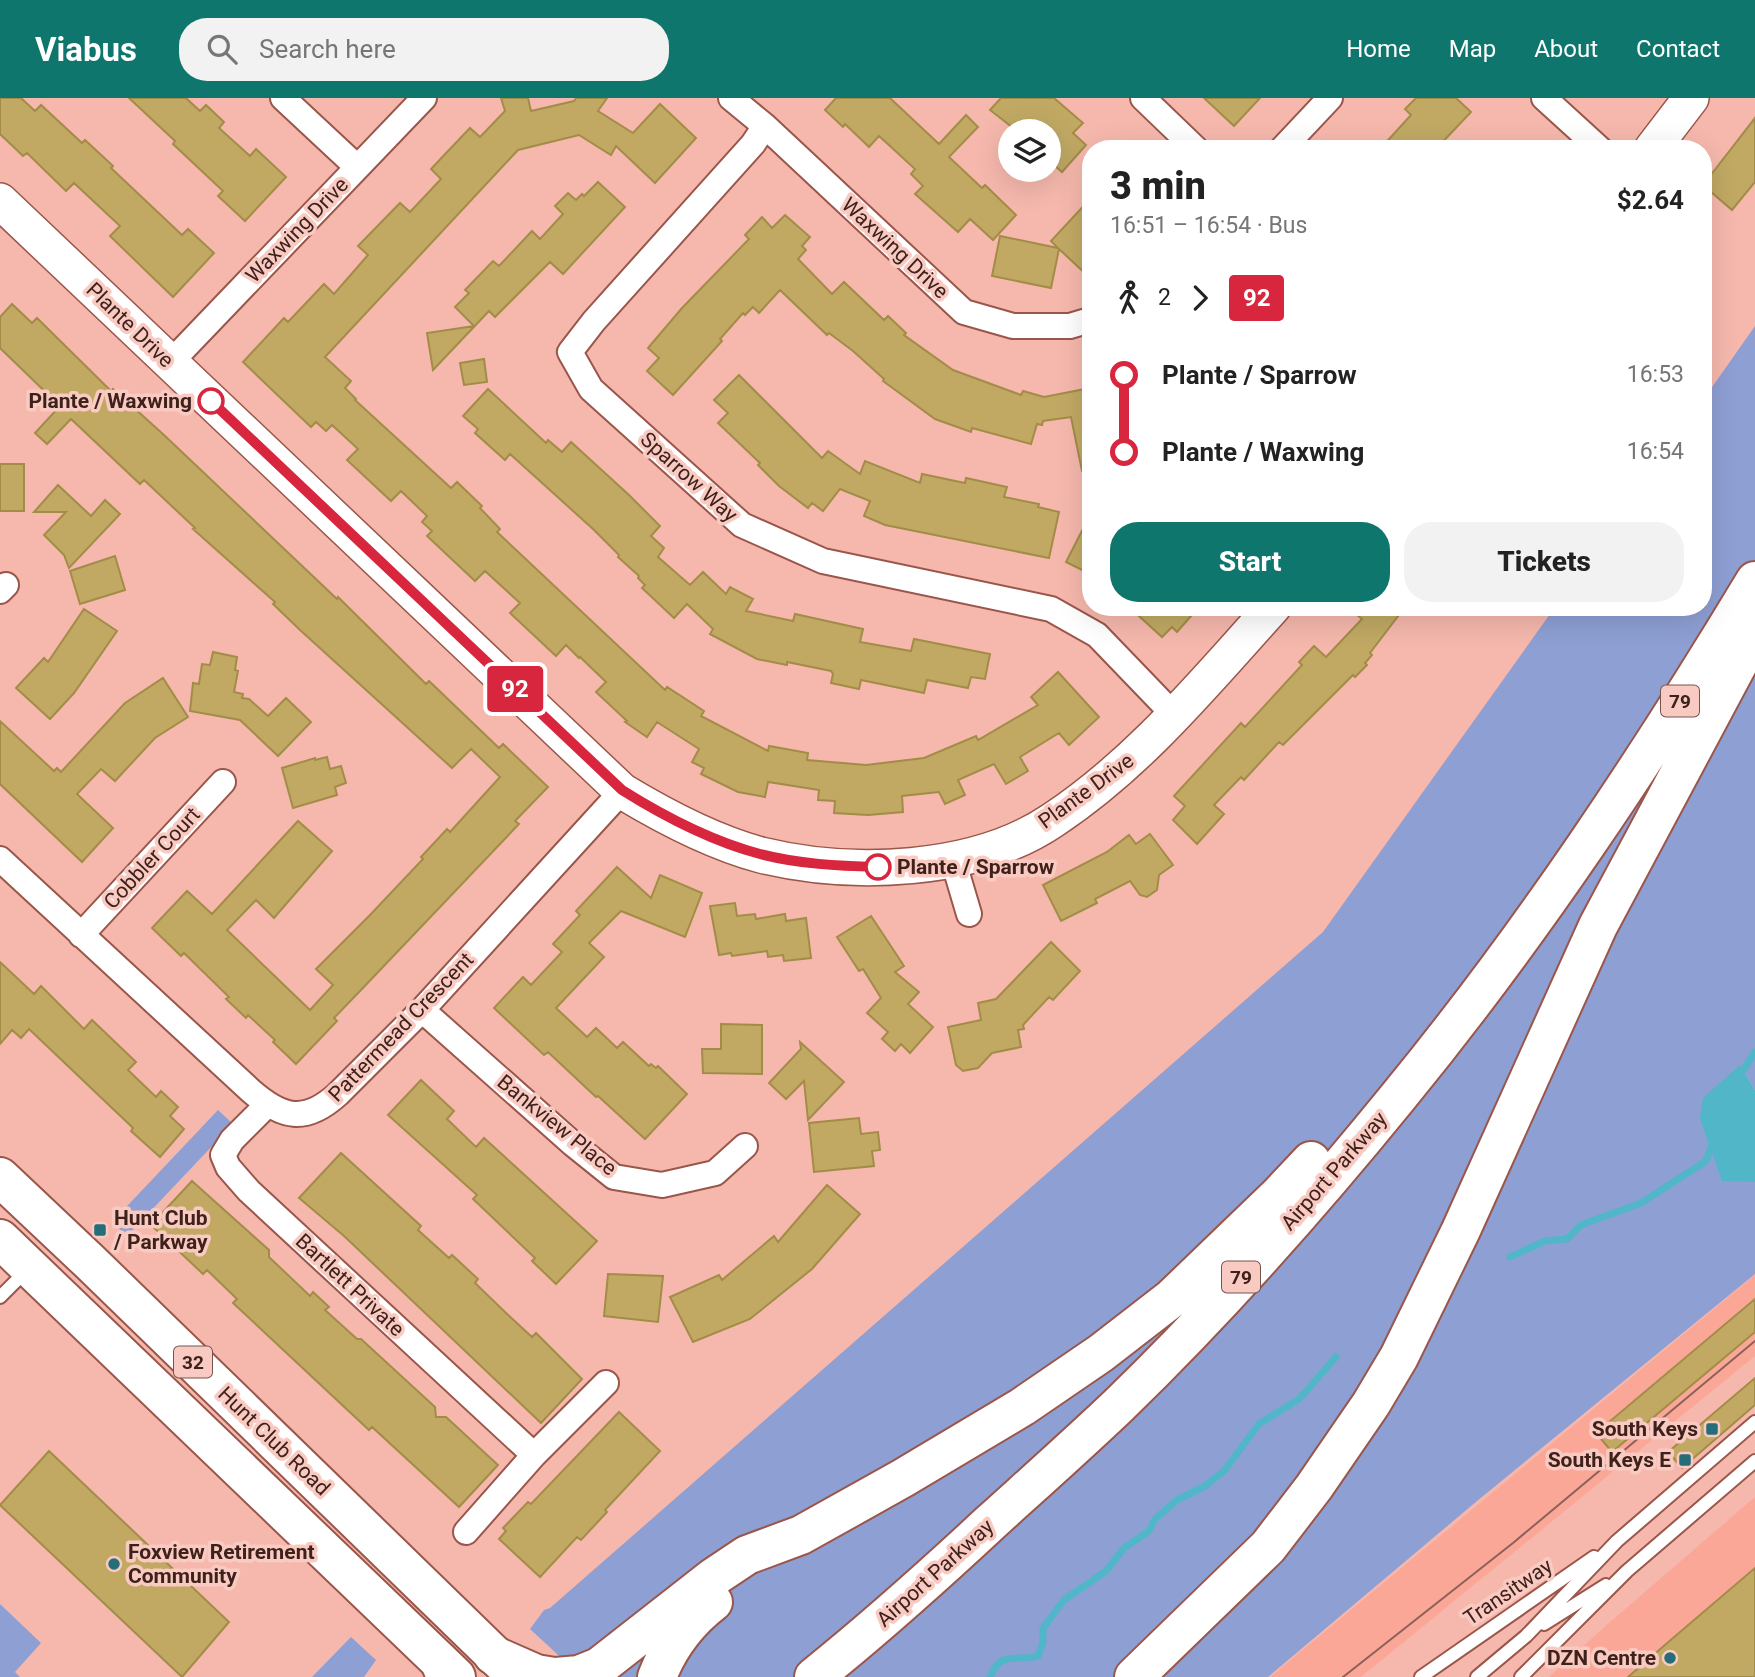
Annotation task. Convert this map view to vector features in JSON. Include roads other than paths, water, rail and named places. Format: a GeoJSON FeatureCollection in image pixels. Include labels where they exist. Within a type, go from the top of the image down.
{"type":"FeatureCollection","features":[{"type":"Feature","properties":{"kind":"main road","name":"Airport Parkway"},"geometry":{"type":"LineString","coordinates":[[814,1677],[911,1595],[1121,1403],[1190,1333],[1401,1094],[1524,933],[1604,820],[1755,581]]}},
{"type":"Feature","properties":{"kind":"main road"},"geometry":{"type":"LineString","coordinates":[[1134,1677],[1268,1547],[1314,1487],[1392,1369],[1451,1252],[1598,926],[1755,632]]}},
{"type":"Feature","properties":{"kind":"main road"},"geometry":{"type":"LineString","coordinates":[[657,1677],[670,1648],[698,1614],[801,1535],[1022,1407],[1101,1353],[1172,1298],[1278,1196],[1363,1107],[1604,820]]}},
{"type":"Feature","properties":{"kind":"main road","name":"Hunt Club Road"},"geometry":{"type":"LineString","coordinates":[[0,1177],[505,1666]]}},
{"type":"Feature","properties":{"kind":"main road","name":"Hunt Club Road"},"geometry":{"type":"LineString","coordinates":[[0,1239],[447,1672]]}},
{"type":"Feature","properties":{"kind":"main road"},"geometry":{"type":"LineString","coordinates":[[505,1666],[555,1677],[579,1675],[599,1667],[714,1577],[747,1555],[801,1535]]}},
{"type":"Feature","properties":{"kind":"street"},"geometry":{"type":"LineString","coordinates":[[283,98],[357,167]]}},
{"type":"Feature","properties":{"kind":"street","name":"Waxwing Drive"},"geometry":{"type":"LineString","coordinates":[[170,363],[424,98]]}},
{"type":"Feature","properties":{"kind":"street","name":"Waxwing Drive"},"geometry":{"type":"LineString","coordinates":[[731,98],[765,125],[964,312],[1013,326],[1070,326],[1082,322]]}},
{"type":"Feature","properties":{"kind":"street"},"geometry":{"type":"LineString","coordinates":[[1143,98],[1187,140]]}},
{"type":"Feature","properties":{"kind":"street"},"geometry":{"type":"LineString","coordinates":[[1291,140],[1331,98]]}},
{"type":"Feature","properties":{"kind":"street"},"geometry":{"type":"LineString","coordinates":[[1544,98],[1590,140]]}},
{"type":"Feature","properties":{"kind":"street"},"geometry":{"type":"LineString","coordinates":[[1659,140],[1691,98]]}},
{"type":"Feature","properties":{"kind":"street","name":"Sparrow Way"},"geometry":{"type":"LineString","coordinates":[[765,125],[753,144],[603,311],[570,352],[591,388],[742,525],[823,561],[1051,610],[1097,635],[1175,716]]}},
{"type":"Feature","properties":{"kind":"street","name":"Plante Drive"},"geometry":{"type":"LineString","coordinates":[[3,210],[170,363],[622,790],[662,815],[715,839],[761,855],[832,865],[902,868],[953,860],[1004,845],[1051,822],[1134,756],[1175,716],[1265,616]]}},
{"type":"Feature","properties":{"kind":"street","name":"Cobbler Court"},"geometry":{"type":"LineString","coordinates":[[81,935],[223,782]]}},
{"type":"Feature","properties":{"kind":"street","name":"Pattermead Crescent"},"geometry":{"type":"LineString","coordinates":[[0,859],[267,1105],[281,1113],[296,1114],[324,1107],[422,1010],[622,790]]}},
{"type":"Feature","properties":{"kind":"street"},"geometry":{"type":"LineString","coordinates":[[953,860],[969,915]]}},
{"type":"Feature","properties":{"kind":"street","name":"Bankview Place"},"geometry":{"type":"LineString","coordinates":[[422,1010],[614,1177],[662,1185],[715,1172],[746,1146]]}},
{"type":"Feature","properties":{"kind":"street","name":"Bartlett Private"},"geometry":{"type":"LineString","coordinates":[[267,1105],[232,1140],[223,1155],[228,1167],[249,1191],[534,1455]]}},
{"type":"Feature","properties":{"kind":"street"},"geometry":{"type":"LineString","coordinates":[[466,1532],[534,1455],[606,1383]]}},
{"type":"Feature","properties":{"kind":"lane"},"geometry":{"type":"LineString","coordinates":[[0,1297],[30,1268]]}},
{"type":"Feature","properties":{"kind":"lane","name":"Transitway"},"geometry":{"type":"LineString","coordinates":[[1477,1677],[1526,1636],[1617,1541],[1755,1422]]}},
{"type":"Feature","properties":{"kind":"lane","name":"Transitway"},"geometry":{"type":"LineString","coordinates":[[1521,1677],[1627,1571],[1755,1461]]}},
{"type":"Feature","properties":{"kind":"lane","name":"Transitway"},"geometry":{"type":"LineString","coordinates":[[1422,1677],[1617,1541]]}},
{"type":"Feature","properties":{"kind":"lane","name":"Transitway"},"geometry":{"type":"LineString","coordinates":[[1526,1636],[1627,1571]]}},
{"type":"Feature","properties":{"kind":"waterway"},"geometry":{"type":"LineString","coordinates":[[1740,1075],[1755,1052]]}},
{"type":"Feature","properties":{"kind":"waterway"},"geometry":{"type":"LineString","coordinates":[[1510,1257],[1545,1241],[1567,1239],[1581,1225],[1641,1203],[1706,1161],[1714,1139]]}},
{"type":"Feature","properties":{"kind":"waterway"},"geometry":{"type":"LineString","coordinates":[[990,1677],[994,1668],[1005,1660],[1038,1656],[1043,1642],[1043,1628],[1064,1600],[1106,1571],[1124,1548],[1149,1531],[1155,1519],[1177,1500],[1205,1486],[1224,1471],[1259,1424],[1299,1399],[1336,1357]]}},
{"type":"Feature","properties":{"kind":"tram line"},"geometry":{"type":"LineString","coordinates":[[1343,1677],[1513,1543],[1755,1341]]}},
{"type":"Feature","properties":{"kind":"place","name":"Plante / Waxwing"},"geometry":{"type":"Point","coordinates":[211,401]}},
{"type":"Feature","properties":{"kind":"place","name":"Plante / Sparrow"},"geometry":{"type":"Point","coordinates":[878,867]}},
{"type":"Feature","properties":{"kind":"place","name":"Hunt Club / Parkway"},"geometry":{"type":"Point","coordinates":[100,1230]}},
{"type":"Feature","properties":{"kind":"place","name":"South Keys"},"geometry":{"type":"Point","coordinates":[1712,1429]}},
{"type":"Feature","properties":{"kind":"place","name":"South Keys E"},"geometry":{"type":"Point","coordinates":[1685,1460]}},
{"type":"Feature","properties":{"kind":"place","name":"Foxview Retirement Community"},"geometry":{"type":"Point","coordinates":[114,1564]}},
{"type":"Feature","properties":{"kind":"place","name":"DZN Centre"},"geometry":{"type":"Point","coordinates":[1670,1658]}}]}
